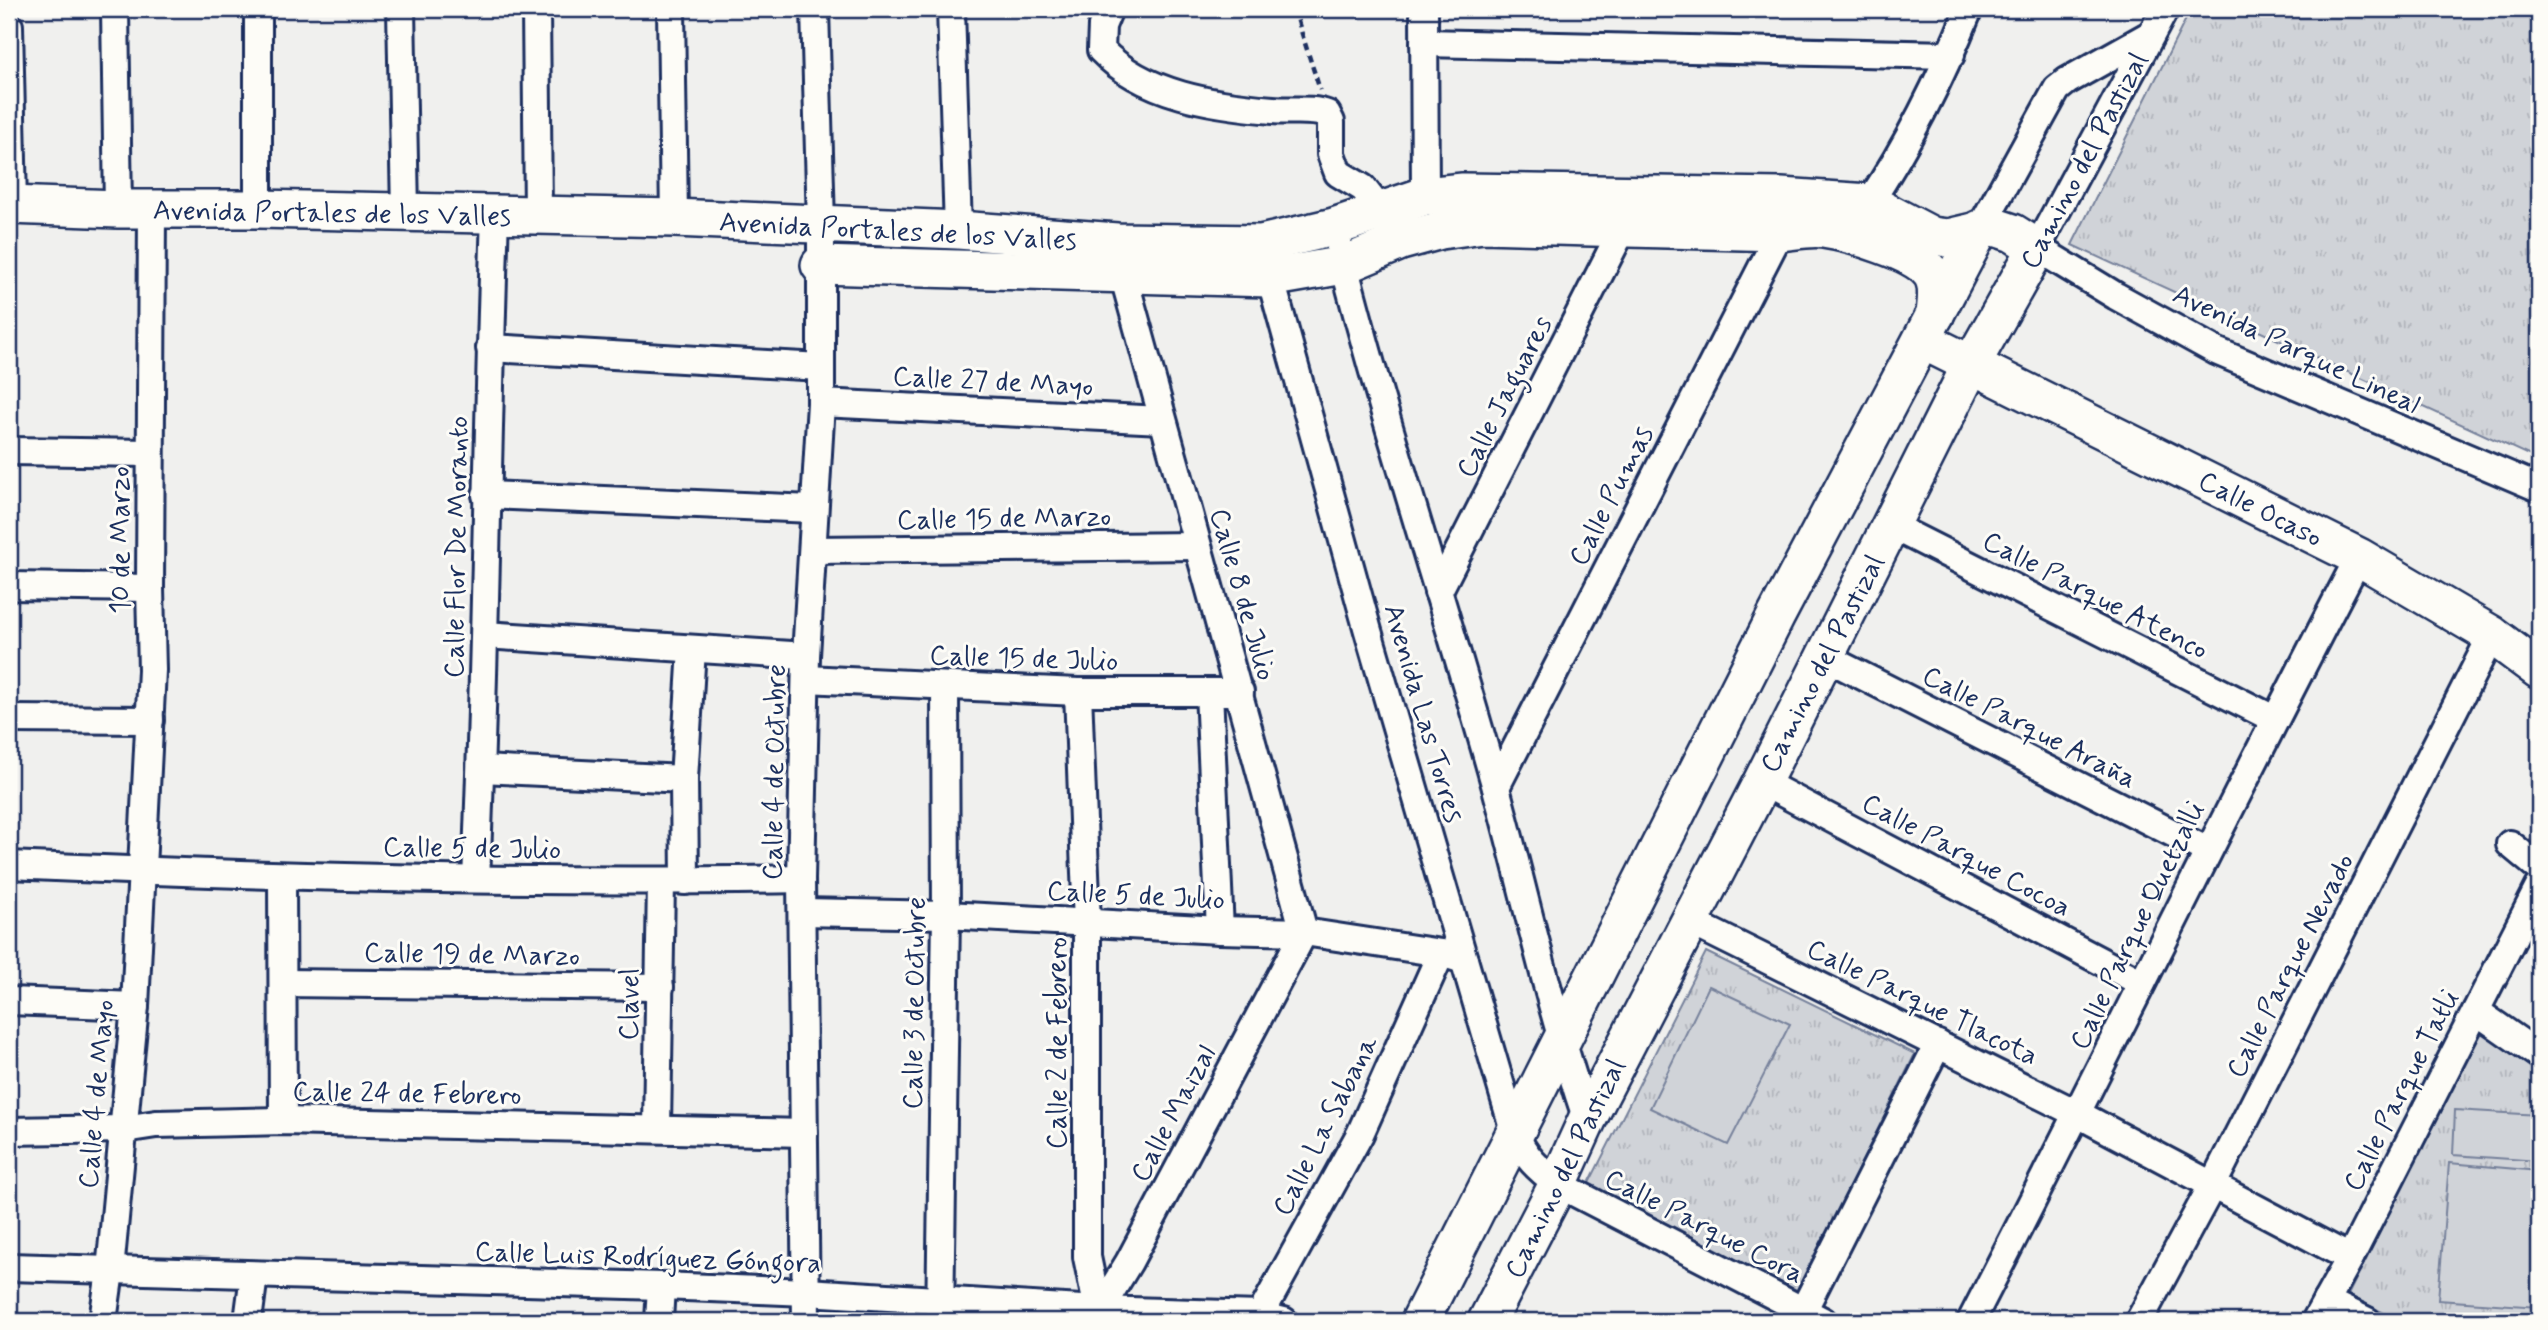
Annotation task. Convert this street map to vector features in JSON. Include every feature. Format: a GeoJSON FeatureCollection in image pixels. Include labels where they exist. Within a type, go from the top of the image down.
{"type":"FeatureCollection","features":[{"type":"Feature","properties":{"kind":"street","name":"10 de Marzo"},"geometry":{"type":"LineString","coordinates":[[115,9],[135,209],[150,453],[152,670],[142,871]]}},
{"type":"Feature","properties":{"kind":"street"},"geometry":{"type":"LineString","coordinates":[[258,9],[258,209]]}},
{"type":"Feature","properties":{"kind":"street"},"geometry":{"type":"LineString","coordinates":[[401,9],[405,212]]}},
{"type":"Feature","properties":{"kind":"street"},"geometry":{"type":"LineString","coordinates":[[536,9],[538,214]]}},
{"type":"Feature","properties":{"kind":"street"},"geometry":{"type":"LineString","coordinates":[[671,9],[674,218]]}},
{"type":"Feature","properties":{"kind":"street","name":"Calle 4 de Octubre"},"geometry":{"type":"LineString","coordinates":[[806,1321],[801,879],[806,668],[821,403],[821,225],[815,9]]}},
{"type":"Feature","properties":{"kind":"street"},"geometry":{"type":"LineString","coordinates":[[951,9],[958,230]]}},
{"type":"Feature","properties":{"kind":"street"},"geometry":{"type":"LineString","coordinates":[[1110,9],[1102,26],[1101,50],[1111,61],[1157,87],[1219,105],[1327,114],[1331,122],[1331,154],[1338,173],[1363,188],[1381,211]]}},
{"type":"Feature","properties":{"kind":"street"},"geometry":{"type":"LineString","coordinates":[[1424,9],[1425,196]]}},
{"type":"Feature","properties":{"kind":"street"},"geometry":{"type":"LineString","coordinates":[[1869,203],[1886,177],[1951,55],[1969,9]]}},
{"type":"Feature","properties":{"kind":"street","name":"Camino del Pastizal"},"geometry":{"type":"LineString","coordinates":[[1489,1321],[1558,1184],[1587,1119],[1762,782],[1972,363],[2165,9]]}},
{"type":"Feature","properties":{"kind":"street"},"geometry":{"type":"LineString","coordinates":[[9,26],[11,205]]}},
{"type":"Feature","properties":{"kind":"street"},"geometry":{"type":"LineString","coordinates":[[1980,229],[2057,89],[2151,34]]}},
{"type":"Feature","properties":{"kind":"street"},"geometry":{"type":"LineString","coordinates":[[1424,43],[1951,55]]}},
{"type":"Feature","properties":{"kind":"street","name":"Avenida Portales de los Valles"},"geometry":{"type":"LineString","coordinates":[[820,265],[1123,274],[1265,261],[1334,227],[1425,196],[1463,192],[1780,214]]}},
{"type":"Feature","properties":{"kind":"street"},"geometry":{"type":"LineString","coordinates":[[1780,214],[1869,203],[1932,236],[1948,238],[1995,227],[2013,233],[2037,248]]}},
{"type":"Feature","properties":{"kind":"street","name":"Avenida Portales de los Valles"},"geometry":{"type":"LineString","coordinates":[[11,205],[495,216],[538,214],[958,230],[1117,242],[1265,261],[1344,265],[1401,241],[1441,230],[1483,224],[1623,228],[1780,214]]}},
{"type":"Feature","properties":{"kind":"street"},"geometry":{"type":"LineString","coordinates":[[1780,214],[1820,229],[1861,237],[1901,252],[1931,272],[1937,286],[1928,327]]}},
{"type":"Feature","properties":{"kind":"street","name":"Calle Pumas"},"geometry":{"type":"LineString","coordinates":[[1496,787],[1780,214]]}},
{"type":"Feature","properties":{"kind":"street","name":"Calle Flor De Moranto"},"geometry":{"type":"LineString","coordinates":[[476,878],[495,216]]}},
{"type":"Feature","properties":{"kind":"street","name":"Avenida Las Torres"},"geometry":{"type":"LineString","coordinates":[[1334,227],[1391,439],[1496,787],[1573,1079],[1587,1119]]}},
{"type":"Feature","properties":{"kind":"street","name":"Calle Jaguares"},"geometry":{"type":"LineString","coordinates":[[1438,592],[1623,228]]}},
{"type":"Feature","properties":{"kind":"street","name":"Camino del Pastizal"},"geometry":{"type":"LineString","coordinates":[[1420,1321],[1776,616],[1980,229]]}},
{"type":"Feature","properties":{"kind":"street","name":"Avenida Parque Lineal"},"geometry":{"type":"LineString","coordinates":[[2037,248],[2116,296],[2216,351],[2539,488]]}},
{"type":"Feature","properties":{"kind":"street","name":"Avenida Las Torres"},"geometry":{"type":"LineString","coordinates":[[1265,261],[1452,957],[1515,1133],[1528,1159],[1558,1184]]}},
{"type":"Feature","properties":{"kind":"street","name":"Calle 8 de Julio"},"geometry":{"type":"LineString","coordinates":[[1123,274],[1304,932]]}},
{"type":"Feature","properties":{"kind":"street","name":"Calle Ocaso"},"geometry":{"type":"LineString","coordinates":[[1928,327],[1972,363],[2359,557],[2492,635],[2539,670]]}},
{"type":"Feature","properties":{"kind":"street"},"geometry":{"type":"LineString","coordinates":[[490,348],[821,367]]}},
{"type":"Feature","properties":{"kind":"street","name":"Calle 27 de Mayo"},"geometry":{"type":"LineString","coordinates":[[821,403],[1162,420]]}},
{"type":"Feature","properties":{"kind":"street"},"geometry":{"type":"LineString","coordinates":[[9,451],[150,453]]}},
{"type":"Feature","properties":{"kind":"street"},"geometry":{"type":"LineString","coordinates":[[486,495],[813,509]]}},
{"type":"Feature","properties":{"kind":"street","name":"Calle Parque Atenco"},"geometry":{"type":"LineString","coordinates":[[1890,525],[2274,719]]}},
{"type":"Feature","properties":{"kind":"street","name":"Calle 15 de Marzo"},"geometry":{"type":"LineString","coordinates":[[813,550],[1196,546]]}},
{"type":"Feature","properties":{"kind":"street","name":"Calle Parque Quetzalli"},"geometry":{"type":"LineString","coordinates":[[1971,1321],[2078,1114],[2274,719],[2359,557]]}},
{"type":"Feature","properties":{"kind":"street"},"geometry":{"type":"LineString","coordinates":[[9,586],[150,588]]}},
{"type":"Feature","properties":{"kind":"street","name":"Calle 15 de Julio"},"geometry":{"type":"LineString","coordinates":[[485,635],[692,649],[806,668],[945,686],[1078,692],[1240,692]]}},
{"type":"Feature","properties":{"kind":"street","name":"Calle Parque Nevado"},"geometry":{"type":"LineString","coordinates":[[2140,1321],[2213,1184],[2492,635]]}},
{"type":"Feature","properties":{"kind":"street","name":"Clavel"},"geometry":{"type":"LineString","coordinates":[[657,1128],[660,987],[684,779],[692,649]]}},
{"type":"Feature","properties":{"kind":"street","name":"Calle Parque Araña"},"geometry":{"type":"LineString","coordinates":[[1825,657],[2208,850]]}},
{"type":"Feature","properties":{"kind":"street","name":"Calle 3 de Octubre"},"geometry":{"type":"LineString","coordinates":[[941,1311],[946,915],[945,686]]}},
{"type":"Feature","properties":{"kind":"street","name":"Calle 2 de Febrero"},"geometry":{"type":"LineString","coordinates":[[1078,692],[1087,924],[1087,1256],[1096,1316]]}},
{"type":"Feature","properties":{"kind":"street"},"geometry":{"type":"LineString","coordinates":[[1209,692],[1220,930]]}},
{"type":"Feature","properties":{"kind":"street"},"geometry":{"type":"LineString","coordinates":[[9,719],[150,720]]}},
{"type":"Feature","properties":{"kind":"street"},"geometry":{"type":"LineString","coordinates":[[481,769],[684,779]]}},
{"type":"Feature","properties":{"kind":"street","name":"Calle Parque Cocoa"},"geometry":{"type":"LineString","coordinates":[[1762,782],[2142,983]]}},
{"type":"Feature","properties":{"kind":"street"},"geometry":{"type":"LineString","coordinates":[[2510,844],[2539,868]]}},
{"type":"Feature","properties":{"kind":"street","name":"Calle 5 de Julio"},"geometry":{"type":"LineString","coordinates":[[9,865],[282,877],[673,881],[801,879]]}},
{"type":"Feature","properties":{"kind":"street","name":"Calle 4 de Mayo"},"geometry":{"type":"LineString","coordinates":[[103,1321],[135,1006],[142,871]]}},
{"type":"Feature","properties":{"kind":"street"},"geometry":{"type":"LineString","coordinates":[[282,877],[283,1121]]}},
{"type":"Feature","properties":{"kind":"street","name":"Calle Parque Tatli"},"geometry":{"type":"LineString","coordinates":[[2320,1311],[2350,1258],[2539,887]]}},
{"type":"Feature","properties":{"kind":"street","name":"Calle 5 de Julio"},"geometry":{"type":"LineString","coordinates":[[803,912],[946,915],[1087,924],[1304,932],[1452,957]]}},
{"type":"Feature","properties":{"kind":"street","name":"Calle Parque Tlacota"},"geometry":{"type":"LineString","coordinates":[[1689,921],[2078,1114],[2350,1258]]}},
{"type":"Feature","properties":{"kind":"street","name":"Calle Maizal"},"geometry":{"type":"LineString","coordinates":[[1096,1316],[1129,1262],[1304,932]]}},
{"type":"Feature","properties":{"kind":"street","name":"Calle La Sabana"},"geometry":{"type":"LineString","coordinates":[[1267,1319],[1452,957]]}},
{"type":"Feature","properties":{"kind":"street","name":"Calle 19 de Marzo"},"geometry":{"type":"LineString","coordinates":[[283,983],[660,987]]}},
{"type":"Feature","properties":{"kind":"street"},"geometry":{"type":"LineString","coordinates":[[9,1001],[135,1006]]}},
{"type":"Feature","properties":{"kind":"street"},"geometry":{"type":"LineString","coordinates":[[2476,1011],[2539,1055]]}},
{"type":"Feature","properties":{"kind":"street"},"geometry":{"type":"LineString","coordinates":[[1813,1316],[1938,1044]]}},
{"type":"Feature","properties":{"kind":"street","name":"Calle 24 de Febrero"},"geometry":{"type":"LineString","coordinates":[[9,1131],[124,1129],[156,1124],[283,1121],[804,1133]]}},
{"type":"Feature","properties":{"kind":"street","name":"Calle Parque Cora"},"geometry":{"type":"LineString","coordinates":[[1558,1184],[1813,1316]]}},
{"type":"Feature","properties":{"kind":"street","name":"Calle Luis Rodríguez Góngora"},"geometry":{"type":"LineString","coordinates":[[9,1267],[807,1292],[941,1311],[1267,1319]]}},
{"type":"Feature","properties":{"kind":"street"},"geometry":{"type":"LineString","coordinates":[[248,1321],[254,1275]]}},
{"type":"Feature","properties":{"kind":"street"},"geometry":{"type":"LineString","coordinates":[[659,1321],[661,1286]]}},
{"type":"Feature","properties":{"kind":"street"},"geometry":{"type":"LineString","coordinates":[[2320,1311],[2367,1321]]}},
{"type":"Feature","properties":{"kind":"path"},"geometry":{"type":"LineString","coordinates":[[1294,9],[1327,114]]}},
{"type":"Feature","properties":{"kind":"green space"},"geometry":{"type":"Polygon","coordinates":[[[2191,9],[2539,9],[2539,460],[2072,245],[2191,9]]]}},
{"type":"Feature","properties":{"kind":"green space"},"geometry":{"type":"Polygon","coordinates":[[[1706,952],[1915,1054],[1798,1291],[1587,1187],[1706,952]]]}},
{"type":"Feature","properties":{"kind":"green space"},"geometry":{"type":"Polygon","coordinates":[[[1709,986],[1790,1024],[1728,1145],[1650,1108],[1709,986]]]}},
{"type":"Feature","properties":{"kind":"green space"},"geometry":{"type":"Polygon","coordinates":[[[2479,1031],[2539,1070],[2539,1321],[2400,1321],[2348,1295],[2479,1031]]]}},
{"type":"Feature","properties":{"kind":"green space"},"geometry":{"type":"Polygon","coordinates":[[[2455,1110],[2539,1115],[2539,1161],[2453,1155],[2455,1110]]]}},
{"type":"Feature","properties":{"kind":"green space"},"geometry":{"type":"Polygon","coordinates":[[[2449,1163],[2539,1171],[2539,1307],[2438,1300],[2449,1163]]]}}]}
